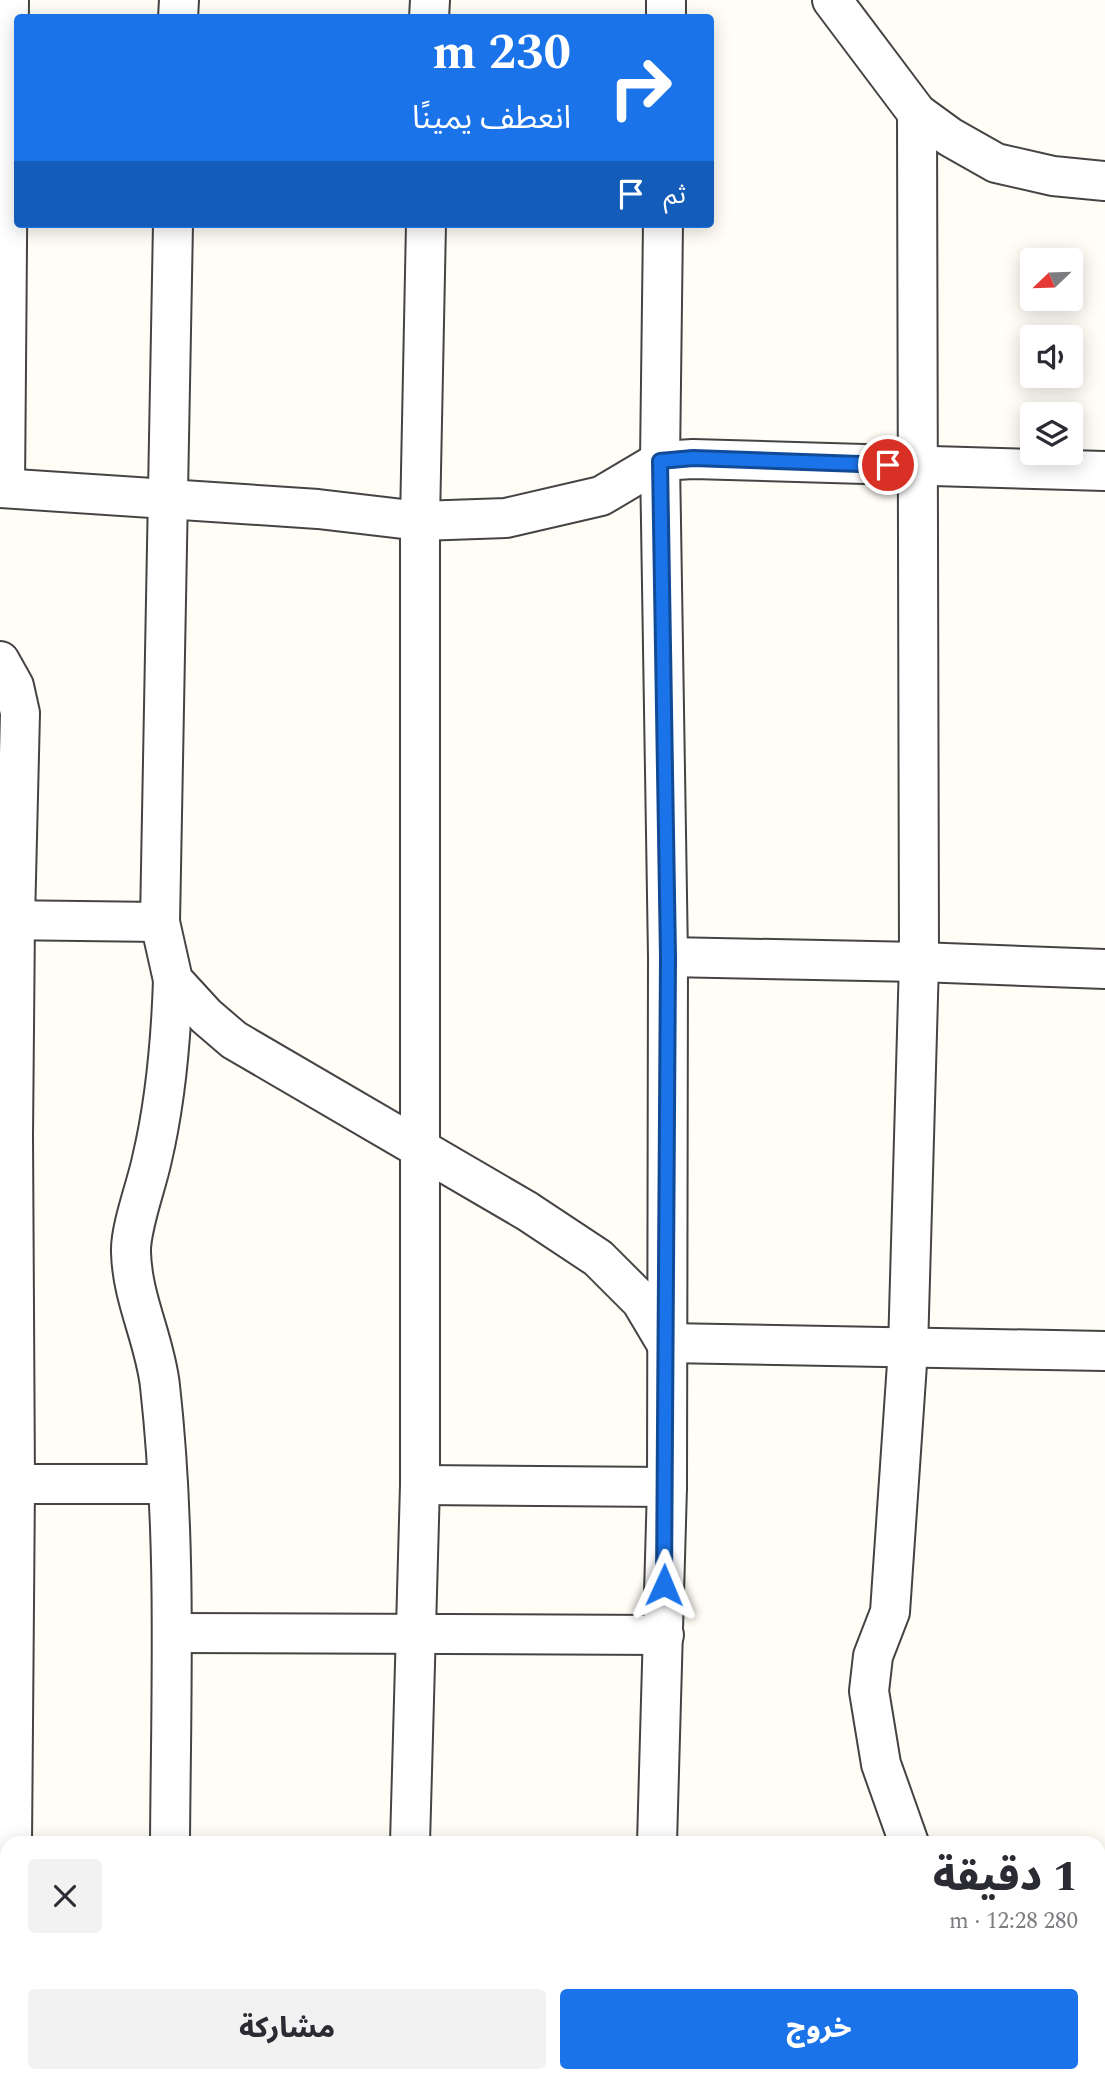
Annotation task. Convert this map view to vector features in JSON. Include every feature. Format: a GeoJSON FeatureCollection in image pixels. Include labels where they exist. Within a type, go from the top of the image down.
{"type":"FeatureCollection","features":[{"type":"Feature","properties":{"kind":"street"},"geometry":{"type":"LineString","coordinates":[[9,0],[2,488],[318,509],[421,521],[506,518],[601,496],[660,461],[693,458],[1105,471]]}},
{"type":"Feature","properties":{"kind":"street"},"geometry":{"type":"LineString","coordinates":[[832,0],[917,113],[950,137],[996,163],[1053,176],[1105,181]]}},
{"type":"Feature","properties":{"kind":"street"},"geometry":{"type":"LineString","coordinates":[[907,1836],[881,1764],[869,1691],[873,1656],[890,1612],[908,1349],[919,962],[917,113]]}},
{"type":"Feature","properties":{"kind":"street"},"geometry":{"type":"LineString","coordinates":[[170,1836],[172,1633],[168,1484],[160,1384],[150,1337],[134,1287],[130,1249],[153,1157],[171,1049],[173,980],[160,922],[173,228]]}},
{"type":"Feature","properties":{"kind":"street"},"geometry":{"type":"LineString","coordinates":[[410,1836],[420,1485],[421,521],[426,228]]}},
{"type":"Feature","properties":{"kind":"street"},"geometry":{"type":"LineString","coordinates":[[657,1836],[667,1487],[668,957],[660,461],[663,228]]}},
{"type":"Feature","properties":{"kind":"street"},"geometry":{"type":"LineString","coordinates":[[0,661],[14,686],[20,713],[7,920],[7,1625],[12,1836]]}},
{"type":"Feature","properties":{"kind":"street"},"geometry":{"type":"LineString","coordinates":[[7,920],[160,922]]}},
{"type":"Feature","properties":{"kind":"street"},"geometry":{"type":"LineString","coordinates":[[668,957],[919,962],[1105,970]]}},
{"type":"Feature","properties":{"kind":"street"},"geometry":{"type":"LineString","coordinates":[[173,980],[206,1016],[234,1040],[527,1210],[598,1258],[641,1301],[666,1343]]}},
{"type":"Feature","properties":{"kind":"street"},"geometry":{"type":"LineString","coordinates":[[666,1343],[1105,1351]]}},
{"type":"Feature","properties":{"kind":"street"},"geometry":{"type":"LineString","coordinates":[[8,1484],[168,1484]]}},
{"type":"Feature","properties":{"kind":"street"},"geometry":{"type":"LineString","coordinates":[[420,1485],[667,1487]]}},
{"type":"Feature","properties":{"kind":"street"},"geometry":{"type":"LineString","coordinates":[[172,1633],[664,1635]]}},
{"type":"Feature","properties":{"kind":"route"},"geometry":{"type":"LineString","coordinates":[[664,1585],[667,1487],[668,957],[660,461],[693,458],[888,465]]}}]}
